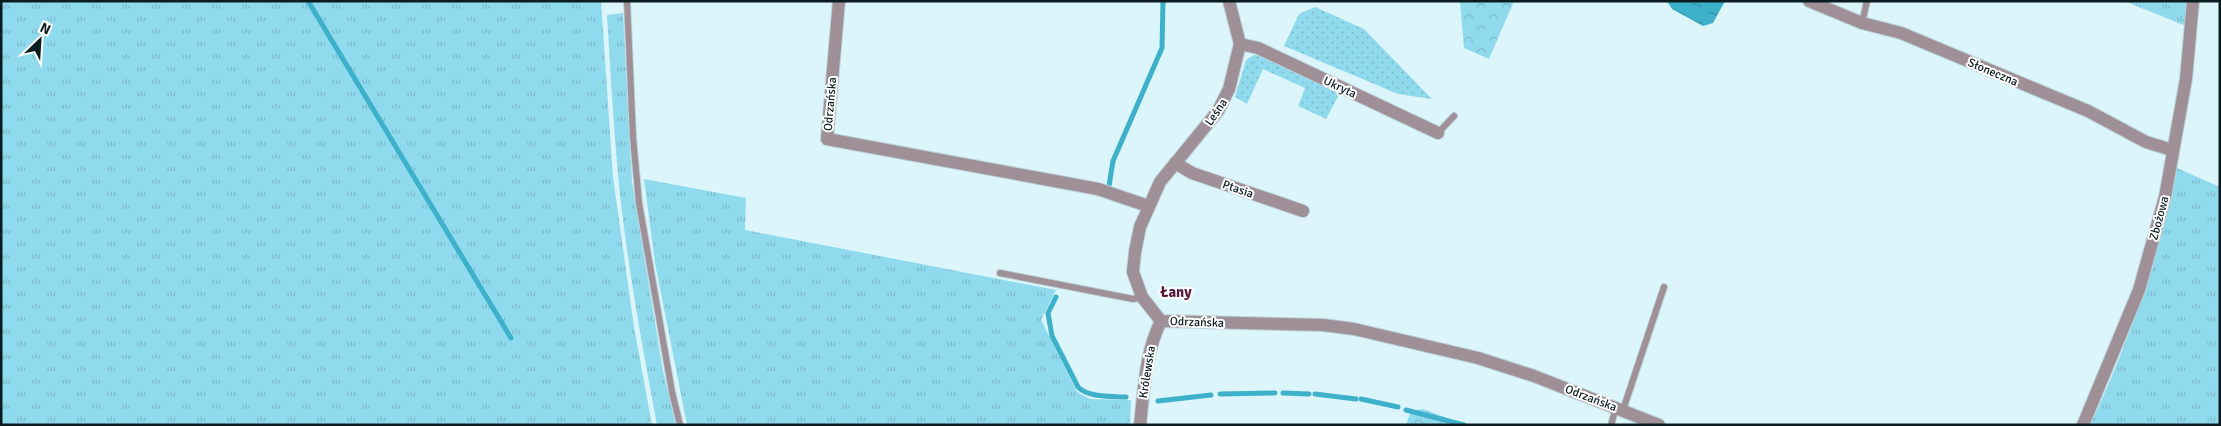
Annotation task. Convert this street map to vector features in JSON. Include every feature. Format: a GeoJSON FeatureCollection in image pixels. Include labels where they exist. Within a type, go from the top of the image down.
{"type":"FeatureCollection","features":[{"type":"Feature","properties":{"kind":"street","name":"Odrzańska"},"geometry":{"type":"LineString","coordinates":[[839,1],[827,139],[1098,189],[1148,206],[1140,227],[1133,272],[1142,297],[1161,321],[1323,325],[1354,329],[1478,358],[1534,376],[1659,425]]}},
{"type":"Feature","properties":{"kind":"street","name":"Leśna"},"geometry":{"type":"LineString","coordinates":[[1148,206],[1160,182],[1224,102],[1236,68],[1240,44],[1229,1]]}},
{"type":"Feature","properties":{"kind":"street","name":"Słoneczna"},"geometry":{"type":"LineString","coordinates":[[1809,1],[1862,23],[1901,33],[2088,111],[2146,142],[2172,150]]}},
{"type":"Feature","properties":{"kind":"street","name":"Zbożowa"},"geometry":{"type":"LineString","coordinates":[[2083,425],[2139,290],[2165,197],[2186,79],[2193,1]]}},
{"type":"Feature","properties":{"kind":"street","name":"Ukryta"},"geometry":{"type":"LineString","coordinates":[[1240,44],[1258,48],[1438,133]]}},
{"type":"Feature","properties":{"kind":"street","name":"Ptasia"},"geometry":{"type":"LineString","coordinates":[[1175,163],[1192,173],[1303,211]]}},
{"type":"Feature","properties":{"kind":"street","name":"Królewska"},"geometry":{"type":"LineString","coordinates":[[1140,425],[1148,358],[1153,336],[1161,321]]}},
{"type":"Feature","properties":{"kind":"lane"},"geometry":{"type":"LineString","coordinates":[[627,1],[633,137],[639,203],[672,392],[680,425]]}},
{"type":"Feature","properties":{"kind":"lane"},"geometry":{"type":"LineString","coordinates":[[1862,23],[1866,1]]}},
{"type":"Feature","properties":{"kind":"lane"},"geometry":{"type":"LineString","coordinates":[[1438,133],[1454,116]]}},
{"type":"Feature","properties":{"kind":"lane"},"geometry":{"type":"LineString","coordinates":[[1000,273],[1133,299],[1142,297]]}},
{"type":"Feature","properties":{"kind":"lane"},"geometry":{"type":"LineString","coordinates":[[1611,425],[1620,409],[1664,287]]}},
{"type":"Feature","properties":{"kind":"green space"},"geometry":{"type":"Polygon","coordinates":[[[1,1],[601,1],[613,177],[634,327],[652,425],[1,425],[1,1]]]}},
{"type":"Feature","properties":{"kind":"green space"},"geometry":{"type":"Polygon","coordinates":[[[1460,1],[1514,1],[1489,59],[1464,48],[1460,1]]]}},
{"type":"Feature","properties":{"kind":"green space"},"geometry":{"type":"Polygon","coordinates":[[[2124,1],[2187,1],[2186,26],[2124,1]]]}},
{"type":"Feature","properties":{"kind":"green space"},"geometry":{"type":"Polygon","coordinates":[[[1315,7],[1364,29],[1432,99],[1398,94],[1284,46],[1299,14],[1315,7]]]}},
{"type":"Feature","properties":{"kind":"green space"},"geometry":{"type":"Polygon","coordinates":[[[623,13],[632,182],[663,371],[676,425],[657,425],[638,323],[623,220],[607,15],[623,13]]]}},
{"type":"Feature","properties":{"kind":"green space"},"geometry":{"type":"Polygon","coordinates":[[[1254,55],[1262,56],[1340,93],[1326,119],[1298,106],[1305,88],[1263,69],[1247,104],[1235,97],[1246,60],[1254,55]]]}},
{"type":"Feature","properties":{"kind":"green space"},"geometry":{"type":"Polygon","coordinates":[[[2177,168],[2220,187],[2220,425],[2090,425],[2118,362],[2141,299],[2177,168]]]}},
{"type":"Feature","properties":{"kind":"green space"},"geometry":{"type":"Polygon","coordinates":[[[644,179],[746,198],[745,230],[1056,290],[1041,320],[1077,392],[1090,399],[1131,400],[1130,425],[687,425],[655,263],[644,179]]]}},
{"type":"Feature","properties":{"kind":"green space"},"geometry":{"type":"Polygon","coordinates":[[[1423,409],[1466,425],[1406,425],[1411,411],[1423,409]]]}},
{"type":"Feature","properties":{"kind":"water"},"geometry":{"type":"Polygon","coordinates":[[[1667,1],[1725,1],[1713,23],[1703,26],[1672,9],[1667,1]]]}},
{"type":"Feature","properties":{"kind":"waterway"},"geometry":{"type":"LineString","coordinates":[[308,1],[511,338]]}},
{"type":"Feature","properties":{"kind":"waterway"},"geometry":{"type":"LineString","coordinates":[[1109,186],[1113,161],[1162,48],[1163,1]]}},
{"type":"Feature","properties":{"kind":"waterway"},"geometry":{"type":"LineString","coordinates":[[1056,297],[1048,313],[1052,336],[1078,387],[1094,395],[1126,397]]}},
{"type":"Feature","properties":{"kind":"waterway"},"geometry":{"type":"LineString","coordinates":[[1220,394],[1275,393]]}},
{"type":"Feature","properties":{"kind":"waterway"},"geometry":{"type":"LineString","coordinates":[[1283,393],[1309,394]]}},
{"type":"Feature","properties":{"kind":"waterway"},"geometry":{"type":"LineString","coordinates":[[1315,394],[1356,399]]}},
{"type":"Feature","properties":{"kind":"waterway"},"geometry":{"type":"LineString","coordinates":[[1158,401],[1211,395]]}},
{"type":"Feature","properties":{"kind":"waterway"},"geometry":{"type":"LineString","coordinates":[[1361,399],[1398,407]]}},
{"type":"Feature","properties":{"kind":"waterway"},"geometry":{"type":"LineString","coordinates":[[1406,410],[1464,425]]}},
{"type":"Feature","properties":{"kind":"district","name":"Łany"},"geometry":{"type":"Point","coordinates":[1176,292]}}]}
